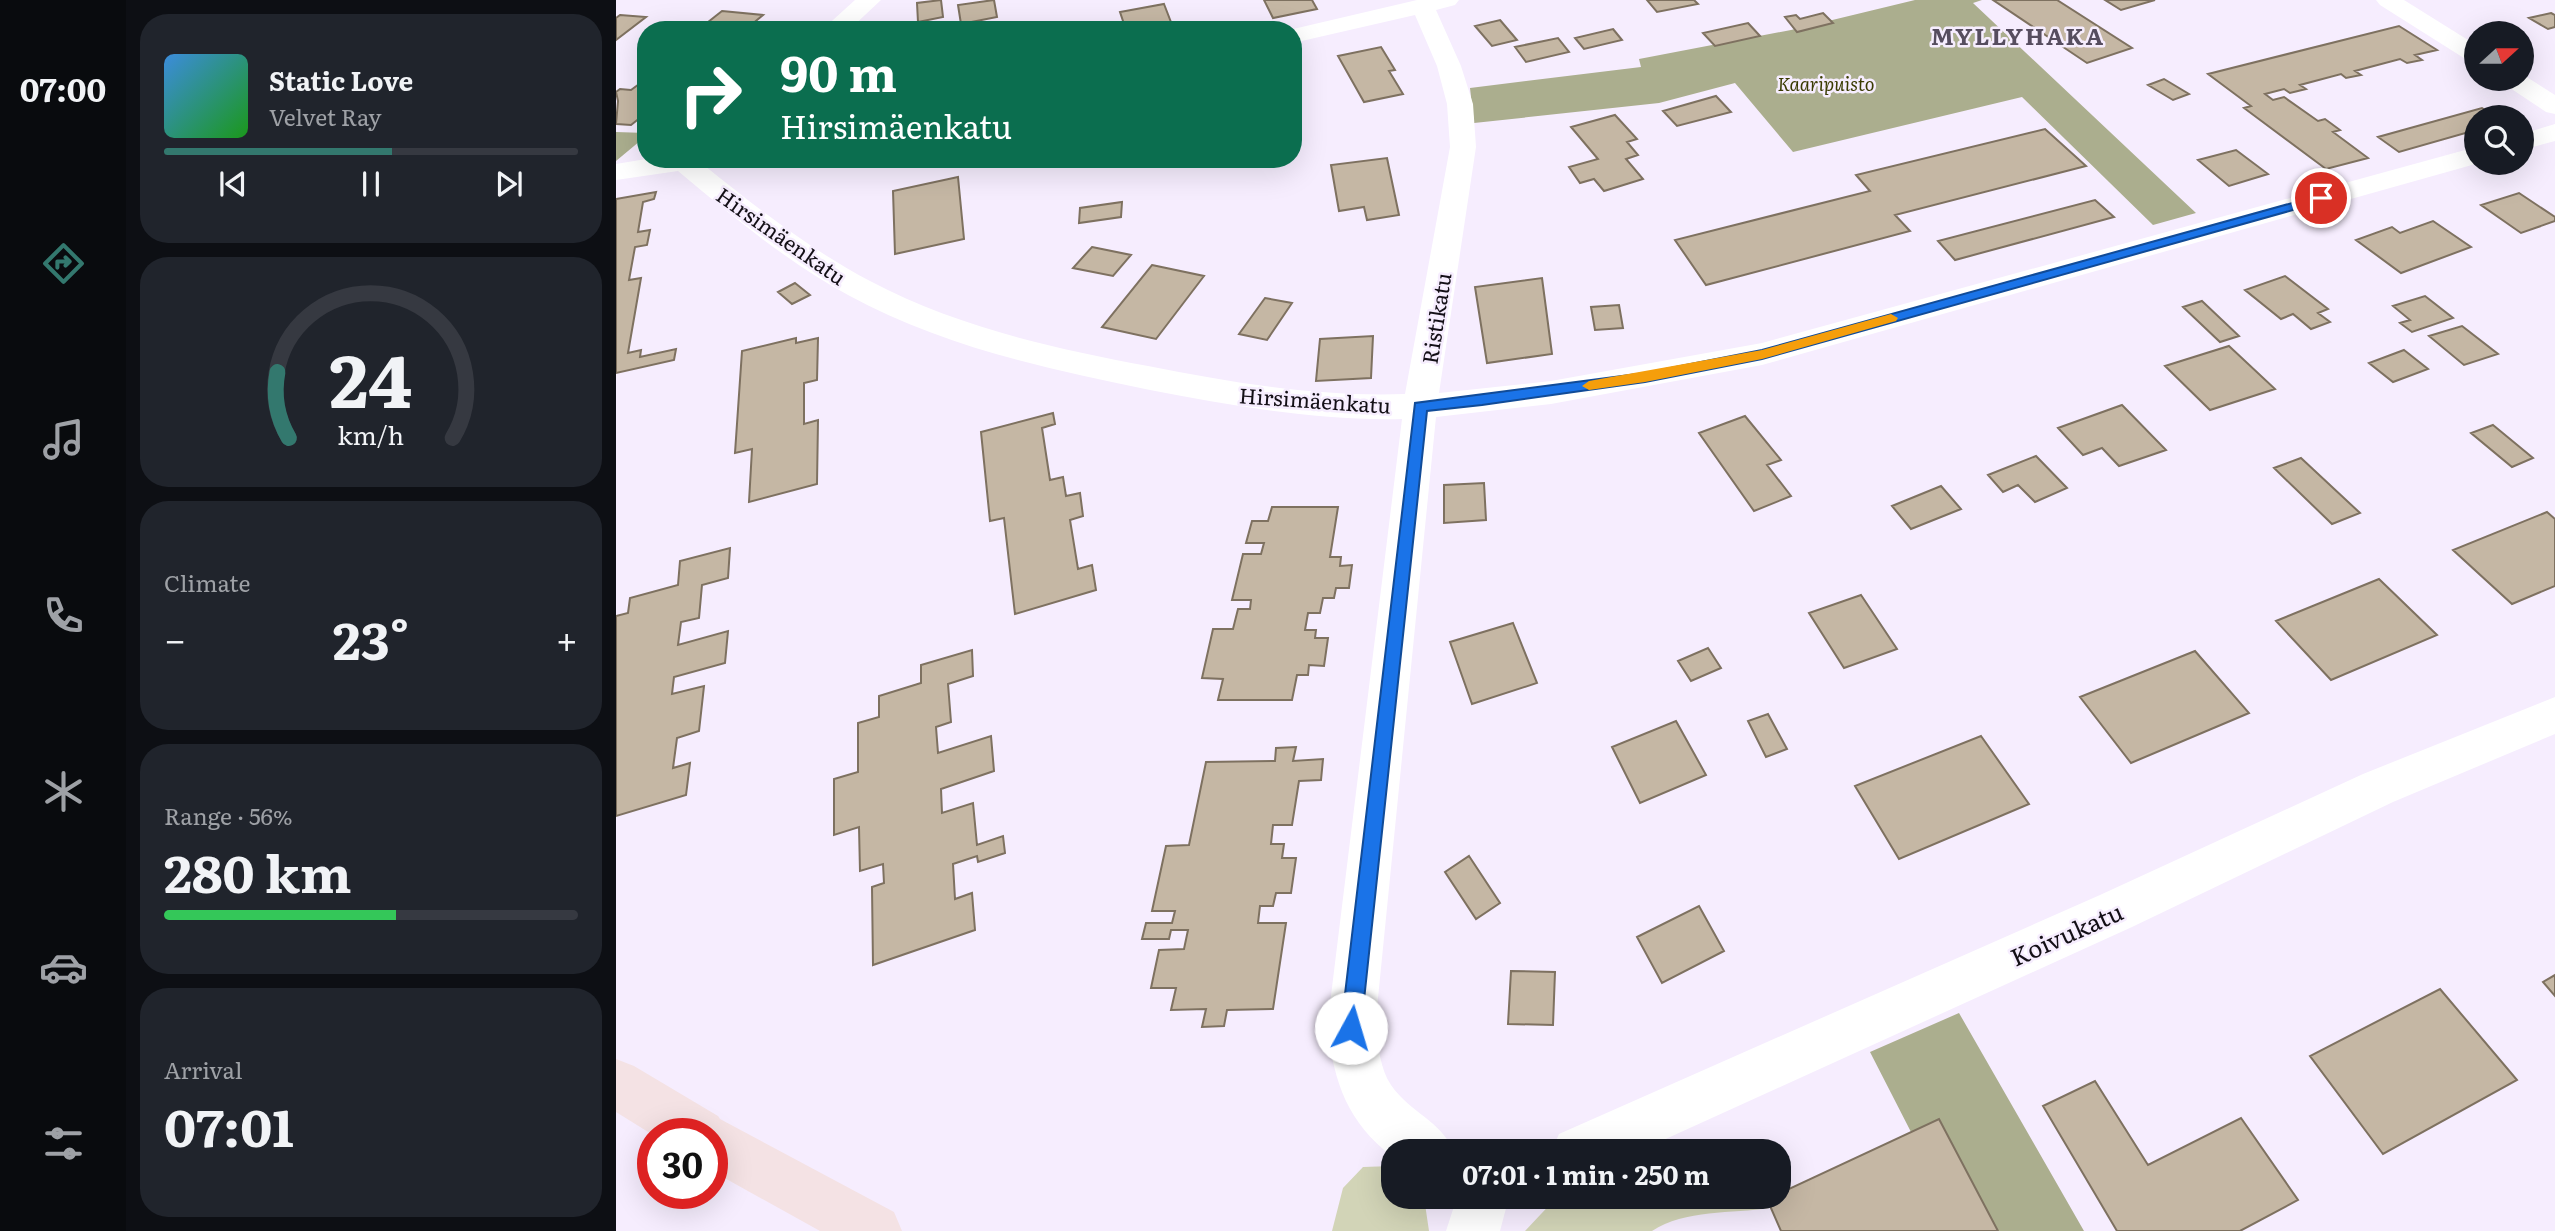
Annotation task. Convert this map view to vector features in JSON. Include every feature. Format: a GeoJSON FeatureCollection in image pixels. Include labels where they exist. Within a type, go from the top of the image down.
{"type":"FeatureCollection","features":[{"type":"Feature","properties":{"kind":"main road"},"geometry":{"type":"LineString","coordinates":[[616,1084],[672,1118]]}},
{"type":"Feature","properties":{"kind":"main road"},"geometry":{"type":"LineString","coordinates":[[728,1151],[875,1231]]}},
{"type":"Feature","properties":{"kind":"street"},"geometry":{"type":"LineString","coordinates":[[844,21],[869,0]]}},
{"type":"Feature","properties":{"kind":"street"},"geometry":{"type":"LineString","coordinates":[[2388,0],[2464,48]]}},
{"type":"Feature","properties":{"kind":"street"},"geometry":{"type":"LineString","coordinates":[[1302,34],[1435,3]]}},
{"type":"Feature","properties":{"kind":"street","name":"Ristikatu"},"geometry":{"type":"LineString","coordinates":[[1412,1139],[1373,1103],[1358,1066],[1351,1028],[1420,406],[1464,147],[1460,104],[1435,3]]}},
{"type":"Feature","properties":{"kind":"street"},"geometry":{"type":"LineString","coordinates":[[2532,91],[2555,106]]}},
{"type":"Feature","properties":{"kind":"street"},"geometry":{"type":"LineString","coordinates":[[2534,138],[2555,132]]}},
{"type":"Feature","properties":{"kind":"street","name":"Hirsimäenkatu"},"geometry":{"type":"LineString","coordinates":[[698,168],[752,219],[830,272],[886,303],[1006,346],[1085,366],[1262,398],[1420,406],[1482,401],[1645,378],[1762,354],[2464,158]]}},
{"type":"Feature","properties":{"kind":"street"},"geometry":{"type":"LineString","coordinates":[[616,172],[641,168]]}},
{"type":"Feature","properties":{"kind":"street","name":"Koivukatu"},"geometry":{"type":"LineString","coordinates":[[1606,1139],[2104,916],[2378,788],[2555,716]]}},
{"type":"Feature","properties":{"kind":"street"},"geometry":{"type":"LineString","coordinates":[[1472,1231],[1479,1209]]}},
{"type":"Feature","properties":{"kind":"green space","name":"Kaaripuisto"},"geometry":{"type":"Polygon","coordinates":[[[1915,0],[1982,0],[1973,3],[2196,213],[2153,225],[2022,97],[1793,152],[1735,83],[1659,103],[1474,123],[1470,88],[1641,67],[1639,59],[1791,30],[1915,0]]]}},
{"type":"Feature","properties":{"kind":"green space"},"geometry":{"type":"Polygon","coordinates":[[[616,132],[637,133],[637,144],[616,161],[616,132]]]}},
{"type":"Feature","properties":{"kind":"green space"},"geometry":{"type":"Polygon","coordinates":[[[1959,1013],[2084,1231],[1998,1231],[1940,1120],[1911,1132],[1870,1052],[1959,1013]]]}},
{"type":"Feature","properties":{"kind":"green space"},"geometry":{"type":"Polygon","coordinates":[[[1381,1166],[1381,1209],[1426,1209],[1429,1231],[1332,1231],[1343,1188],[1363,1167],[1381,1166]]]}},
{"type":"Feature","properties":{"kind":"green space"},"geometry":{"type":"Polygon","coordinates":[[[1546,1209],[1760,1209],[1679,1219],[1652,1231],[1525,1231],[1546,1209]]]}},
{"type":"Feature","properties":{"kind":"building"},"geometry":{"type":"Polygon","coordinates":[[[941,0],[943,17],[918,21],[917,3],[941,0]]]}},
{"type":"Feature","properties":{"kind":"building"},"geometry":{"type":"Polygon","coordinates":[[[994,0],[997,17],[961,21],[958,5],[994,0]]]}},
{"type":"Feature","properties":{"kind":"building"},"geometry":{"type":"Polygon","coordinates":[[[1264,0],[1312,0],[1317,9],[1273,18],[1264,0]]]}},
{"type":"Feature","properties":{"kind":"building"},"geometry":{"type":"Polygon","coordinates":[[[1647,0],[1694,0],[1698,4],[1657,12],[1647,0]]]}},
{"type":"Feature","properties":{"kind":"building"},"geometry":{"type":"Polygon","coordinates":[[[1993,0],[2057,0],[2132,48],[2087,63],[1993,0]]]}},
{"type":"Feature","properties":{"kind":"building"},"geometry":{"type":"Polygon","coordinates":[[[2105,0],[2155,0],[2121,10],[2105,0]]]}},
{"type":"Feature","properties":{"kind":"building"},"geometry":{"type":"Polygon","coordinates":[[[1164,4],[1171,21],[1123,21],[1120,12],[1164,4]]]}},
{"type":"Feature","properties":{"kind":"building"},"geometry":{"type":"Polygon","coordinates":[[[722,11],[763,15],[756,21],[709,21],[722,11]]]}},
{"type":"Feature","properties":{"kind":"building"},"geometry":{"type":"Polygon","coordinates":[[[1823,13],[1833,23],[1797,32],[1785,17],[1796,15],[1800,19],[1823,13]]]}},
{"type":"Feature","properties":{"kind":"building"},"geometry":{"type":"Polygon","coordinates":[[[2551,13],[2555,15],[2555,27],[2548,29],[2529,18],[2551,13]]]}},
{"type":"Feature","properties":{"kind":"building"},"geometry":{"type":"Polygon","coordinates":[[[620,15],[646,17],[637,21],[637,24],[616,40],[616,18],[620,15]]]}},
{"type":"Feature","properties":{"kind":"building"},"geometry":{"type":"Polygon","coordinates":[[[1500,20],[1517,40],[1492,46],[1475,26],[1500,20]]]}},
{"type":"Feature","properties":{"kind":"building"},"geometry":{"type":"Polygon","coordinates":[[[1748,23],[1760,36],[1715,46],[1703,33],[1748,23]]]}},
{"type":"Feature","properties":{"kind":"building"},"geometry":{"type":"Polygon","coordinates":[[[2399,26],[2437,50],[2415,55],[2422,60],[2407,63],[2400,59],[2355,71],[2361,75],[2346,78],[2341,74],[2300,85],[2306,89],[2290,93],[2284,89],[2265,94],[2273,100],[2284,97],[2318,121],[2325,119],[2340,130],[2333,132],[2368,158],[2326,169],[2244,108],[2251,106],[2208,74],[2399,26]]]}},
{"type":"Feature","properties":{"kind":"building"},"geometry":{"type":"Polygon","coordinates":[[[1613,29],[1622,40],[1584,49],[1575,38],[1613,29]]]}},
{"type":"Feature","properties":{"kind":"building"},"geometry":{"type":"Polygon","coordinates":[[[1558,38],[1569,52],[1526,62],[1515,47],[1558,38]]]}},
{"type":"Feature","properties":{"kind":"building"},"geometry":{"type":"Polygon","coordinates":[[[1381,47],[1395,70],[1389,71],[1403,94],[1364,102],[1338,56],[1381,47]]]}},
{"type":"Feature","properties":{"kind":"building"},"geometry":{"type":"Polygon","coordinates":[[[2164,79],[2189,94],[2173,100],[2148,85],[2164,79]]]}},
{"type":"Feature","properties":{"kind":"building"},"geometry":{"type":"Polygon","coordinates":[[[637,86],[637,120],[631,125],[616,124],[616,92],[620,89],[631,90],[637,86]]]}},
{"type":"Feature","properties":{"kind":"building"},"geometry":{"type":"Polygon","coordinates":[[[1716,96],[1731,112],[1677,126],[1663,111],[1716,96]]]}},
{"type":"Feature","properties":{"kind":"building"},"geometry":{"type":"Polygon","coordinates":[[[2464,113],[2464,133],[2399,152],[2378,137],[2464,113]]]}},
{"type":"Feature","properties":{"kind":"building"},"geometry":{"type":"Polygon","coordinates":[[[1615,115],[1637,139],[1627,142],[1638,155],[1626,159],[1643,179],[1604,191],[1594,179],[1580,183],[1569,167],[1598,159],[1571,127],[1615,115]]]}},
{"type":"Feature","properties":{"kind":"building"},"geometry":{"type":"Polygon","coordinates":[[[2045,129],[2086,166],[1895,215],[1910,231],[1706,285],[1675,240],[1870,191],[1856,175],[2045,129]]]}},
{"type":"Feature","properties":{"kind":"building"},"geometry":{"type":"Polygon","coordinates":[[[2236,150],[2268,174],[2229,186],[2198,160],[2236,150]]]}},
{"type":"Feature","properties":{"kind":"building"},"geometry":{"type":"Polygon","coordinates":[[[1387,158],[1399,215],[1367,220],[1364,207],[1339,211],[1331,165],[1387,158]]]}},
{"type":"Feature","properties":{"kind":"building"},"geometry":{"type":"Polygon","coordinates":[[[958,177],[964,239],[895,254],[893,191],[958,177]]]}},
{"type":"Feature","properties":{"kind":"building"},"geometry":{"type":"Polygon","coordinates":[[[656,192],[654,199],[643,202],[638,232],[650,230],[647,245],[635,247],[629,280],[641,278],[628,353],[641,350],[640,357],[676,349],[674,360],[616,373],[616,199],[656,192]]]}},
{"type":"Feature","properties":{"kind":"building"},"geometry":{"type":"Polygon","coordinates":[[[2519,193],[2555,217],[2555,221],[2521,233],[2481,205],[2519,193]]]}},
{"type":"Feature","properties":{"kind":"building"},"geometry":{"type":"Polygon","coordinates":[[[2095,200],[2114,217],[1955,260],[1938,241],[2095,200]]]}},
{"type":"Feature","properties":{"kind":"building"},"geometry":{"type":"Polygon","coordinates":[[[1122,202],[1121,217],[1079,223],[1080,208],[1122,202]]]}},
{"type":"Feature","properties":{"kind":"building"},"geometry":{"type":"Polygon","coordinates":[[[2433,221],[2471,247],[2401,273],[2356,240],[2392,227],[2400,233],[2433,221]]]}},
{"type":"Feature","properties":{"kind":"building"},"geometry":{"type":"Polygon","coordinates":[[[1092,247],[1131,255],[1113,276],[1073,268],[1092,247]]]}},
{"type":"Feature","properties":{"kind":"building"},"geometry":{"type":"Polygon","coordinates":[[[1152,265],[1204,276],[1156,339],[1102,327],[1152,265]]]}},
{"type":"Feature","properties":{"kind":"building"},"geometry":{"type":"Polygon","coordinates":[[[2285,276],[2328,309],[2318,313],[2330,322],[2311,329],[2293,314],[2281,319],[2245,290],[2285,276]]]}},
{"type":"Feature","properties":{"kind":"building"},"geometry":{"type":"Polygon","coordinates":[[[1542,278],[1552,354],[1487,363],[1475,287],[1542,278]]]}},
{"type":"Feature","properties":{"kind":"building"},"geometry":{"type":"Polygon","coordinates":[[[795,283],[810,295],[792,304],[778,292],[795,283]]]}},
{"type":"Feature","properties":{"kind":"building"},"geometry":{"type":"Polygon","coordinates":[[[2425,296],[2453,318],[2412,332],[2400,323],[2410,320],[2393,306],[2425,296]]]}},
{"type":"Feature","properties":{"kind":"building"},"geometry":{"type":"Polygon","coordinates":[[[1265,298],[1292,303],[1267,340],[1239,334],[1265,298]]]}},
{"type":"Feature","properties":{"kind":"building"},"geometry":{"type":"Polygon","coordinates":[[[2202,301],[2239,336],[2220,342],[2183,307],[2202,301]]]}},
{"type":"Feature","properties":{"kind":"building"},"geometry":{"type":"Polygon","coordinates":[[[1619,305],[1623,328],[1595,330],[1591,307],[1619,305]]]}},
{"type":"Feature","properties":{"kind":"building"},"geometry":{"type":"Polygon","coordinates":[[[2462,326],[2498,354],[2464,365],[2429,336],[2462,326]]]}},
{"type":"Feature","properties":{"kind":"building"},"geometry":{"type":"Polygon","coordinates":[[[1373,336],[1371,378],[1316,381],[1320,339],[1373,336]]]}},
{"type":"Feature","properties":{"kind":"building"},"geometry":{"type":"Polygon","coordinates":[[[796,338],[796,343],[818,338],[817,380],[804,383],[804,424],[818,420],[817,484],[749,502],[752,449],[735,453],[742,351],[796,338]]]}},
{"type":"Feature","properties":{"kind":"building"},"geometry":{"type":"Polygon","coordinates":[[[2229,346],[2275,389],[2210,410],[2165,366],[2229,346]]]}},
{"type":"Feature","properties":{"kind":"building"},"geometry":{"type":"Polygon","coordinates":[[[2404,350],[2428,369],[2393,382],[2369,363],[2404,350]]]}},
{"type":"Feature","properties":{"kind":"building"},"geometry":{"type":"Polygon","coordinates":[[[2122,405],[2166,450],[2119,466],[2102,448],[2083,455],[2058,428],[2122,405]]]}},
{"type":"Feature","properties":{"kind":"building"},"geometry":{"type":"Polygon","coordinates":[[[1053,413],[1055,424],[1042,428],[1050,480],[1063,477],[1066,496],[1080,493],[1083,516],[1070,520],[1078,569],[1092,565],[1096,590],[1015,614],[1004,518],[990,521],[981,432],[1053,413]]]}},
{"type":"Feature","properties":{"kind":"building"},"geometry":{"type":"Polygon","coordinates":[[[1745,416],[1781,460],[1767,465],[1791,496],[1754,511],[1699,433],[1745,416]]]}},
{"type":"Feature","properties":{"kind":"building"},"geometry":{"type":"Polygon","coordinates":[[[2493,425],[2533,458],[2512,467],[2471,433],[2493,425]]]}},
{"type":"Feature","properties":{"kind":"building"},"geometry":{"type":"Polygon","coordinates":[[[2036,456],[2067,488],[2035,502],[2018,485],[2003,492],[1988,475],[2036,456]]]}},
{"type":"Feature","properties":{"kind":"building"},"geometry":{"type":"Polygon","coordinates":[[[2301,458],[2360,513],[2332,524],[2274,468],[2301,458]]]}},
{"type":"Feature","properties":{"kind":"building"},"geometry":{"type":"Polygon","coordinates":[[[1484,483],[1486,520],[1444,523],[1444,485],[1484,483]]]}},
{"type":"Feature","properties":{"kind":"building"},"geometry":{"type":"Polygon","coordinates":[[[1941,486],[1961,509],[1911,529],[1892,506],[1941,486]]]}},
{"type":"Feature","properties":{"kind":"building"},"geometry":{"type":"Polygon","coordinates":[[[1272,507],[1338,507],[1330,557],[1341,557],[1340,566],[1352,565],[1349,588],[1336,588],[1334,598],[1323,598],[1320,613],[1308,613],[1305,630],[1316,630],[1315,638],[1328,638],[1324,666],[1309,665],[1308,675],[1297,675],[1292,700],[1218,700],[1223,679],[1202,678],[1213,629],[1233,629],[1238,609],[1250,609],[1251,600],[1232,600],[1243,554],[1261,554],[1264,543],[1246,543],[1252,521],[1268,521],[1272,507]]]}},
{"type":"Feature","properties":{"kind":"building"},"geometry":{"type":"Polygon","coordinates":[[[2547,512],[2555,519],[2555,586],[2512,604],[2453,550],[2547,512]]]}},
{"type":"Feature","properties":{"kind":"building"},"geometry":{"type":"Polygon","coordinates":[[[730,548],[728,578],[702,585],[699,618],[681,622],[678,645],[728,631],[725,663],[674,677],[672,694],[704,686],[699,731],[677,738],[673,768],[690,763],[686,795],[616,816],[616,616],[628,613],[630,598],[678,585],[680,561],[730,548]]]}},
{"type":"Feature","properties":{"kind":"building"},"geometry":{"type":"Polygon","coordinates":[[[2379,579],[2437,635],[2331,680],[2276,621],[2379,579]]]}},
{"type":"Feature","properties":{"kind":"building"},"geometry":{"type":"Polygon","coordinates":[[[1861,595],[1897,649],[1844,668],[1809,613],[1861,595]]]}},
{"type":"Feature","properties":{"kind":"building"},"geometry":{"type":"Polygon","coordinates":[[[1513,623],[1537,683],[1472,704],[1450,642],[1513,623]]]}},
{"type":"Feature","properties":{"kind":"building"},"geometry":{"type":"Polygon","coordinates":[[[1708,648],[1721,668],[1691,681],[1678,661],[1708,648]]]}},
{"type":"Feature","properties":{"kind":"building"},"geometry":{"type":"Polygon","coordinates":[[[972,650],[973,676],[948,684],[951,722],[936,727],[938,753],[991,736],[994,771],[941,789],[942,813],[973,803],[977,845],[1003,836],[1005,853],[978,862],[977,856],[953,864],[955,899],[972,893],[975,930],[873,965],[872,887],[884,883],[883,864],[860,871],[859,827],[834,835],[834,779],[858,772],[858,723],[879,717],[879,696],[921,683],[921,665],[972,650]]]}},
{"type":"Feature","properties":{"kind":"building"},"geometry":{"type":"Polygon","coordinates":[[[2195,651],[2249,713],[2131,763],[2080,697],[2195,651]]]}},
{"type":"Feature","properties":{"kind":"building"},"geometry":{"type":"Polygon","coordinates":[[[1768,714],[1787,749],[1766,757],[1748,721],[1768,714]]]}},
{"type":"Feature","properties":{"kind":"building"},"geometry":{"type":"Polygon","coordinates":[[[1676,721],[1706,775],[1640,803],[1612,747],[1676,721]]]}},
{"type":"Feature","properties":{"kind":"building"},"geometry":{"type":"Polygon","coordinates":[[[1981,736],[2029,804],[1899,859],[1855,786],[1981,736]]]}},
{"type":"Feature","properties":{"kind":"building"},"geometry":{"type":"Polygon","coordinates":[[[1296,747],[1293,761],[1323,759],[1321,780],[1299,781],[1292,825],[1273,825],[1271,844],[1284,844],[1282,858],[1296,858],[1291,893],[1276,893],[1273,906],[1260,906],[1258,923],[1286,923],[1273,1009],[1227,1010],[1224,1026],[1202,1027],[1206,1009],[1171,1010],[1176,988],[1151,988],[1159,950],[1184,949],[1188,930],[1171,930],[1169,939],[1142,939],[1146,923],[1172,923],[1175,911],[1152,911],[1166,846],[1189,845],[1206,762],[1275,761],[1276,748],[1296,747]]]}},
{"type":"Feature","properties":{"kind":"building"},"geometry":{"type":"Polygon","coordinates":[[[1469,856],[1500,903],[1476,919],[1445,872],[1469,856]]]}},
{"type":"Feature","properties":{"kind":"building"},"geometry":{"type":"Polygon","coordinates":[[[1699,906],[1724,951],[1662,983],[1637,937],[1699,906]]]}},
{"type":"Feature","properties":{"kind":"building"},"geometry":{"type":"Polygon","coordinates":[[[1511,971],[1555,972],[1553,1025],[1508,1024],[1511,971]]]}},
{"type":"Feature","properties":{"kind":"building"},"geometry":{"type":"Polygon","coordinates":[[[2555,975],[2555,996],[2543,982],[2555,975]]]}},
{"type":"Feature","properties":{"kind":"building"},"geometry":{"type":"Polygon","coordinates":[[[2440,989],[2517,1080],[2383,1154],[2310,1056],[2440,989]]]}},
{"type":"Feature","properties":{"kind":"building"},"geometry":{"type":"Polygon","coordinates":[[[2095,1081],[2148,1165],[2241,1118],[2298,1200],[2240,1231],[2117,1231],[2043,1106],[2095,1081]]]}},
{"type":"Feature","properties":{"kind":"building"},"geometry":{"type":"Polygon","coordinates":[[[1939,1119],[1998,1231],[1781,1231],[1771,1209],[1791,1209],[1791,1188],[1939,1119]]]}},
{"type":"Feature","properties":{"kind":"slow traffic"},"geometry":{"type":"LineString","coordinates":[[1589,386],[1645,378],[1762,354],[1891,318]]}},
{"type":"Feature","properties":{"kind":"district","name":"MYLLYHAKA"},"geometry":{"type":"Point","coordinates":[2018,35]}},
{"type":"Feature","properties":{"kind":"route"},"geometry":{"type":"LineString","coordinates":[[1351,1028],[1420,406],[1482,401],[1645,378],[1762,354],[2321,198]]}}]}
